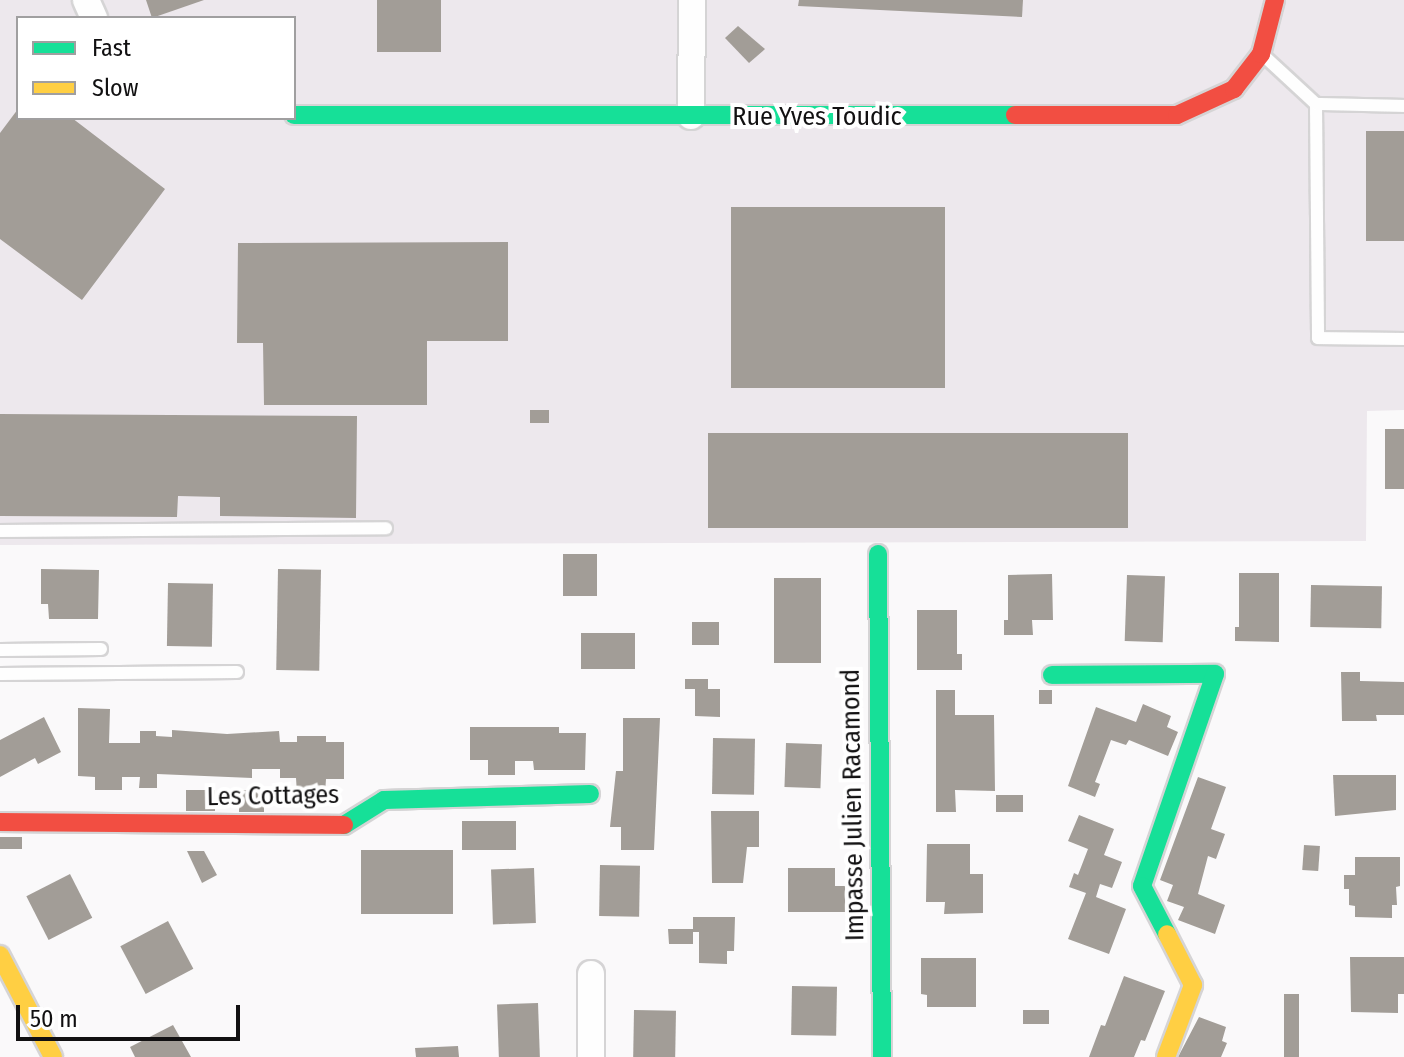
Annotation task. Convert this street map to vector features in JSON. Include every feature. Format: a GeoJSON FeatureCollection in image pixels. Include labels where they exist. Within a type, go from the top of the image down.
{"type":"FeatureCollection","features":[{"type":"Feature","properties":{"kind":"street"},"geometry":{"type":"LineString","coordinates":[[691,116],[692,0]]}},
{"type":"Feature","properties":{"kind":"street","name":"Rue Yves Toudic"},"geometry":{"type":"LineString","coordinates":[[296,115],[1177,115],[1234,89],[1261,54],[1275,0]]}},
{"type":"Feature","properties":{"kind":"street","name":"Impasse Julien Racamond"},"geometry":{"type":"LineString","coordinates":[[878,554],[882,1057]]}},
{"type":"Feature","properties":{"kind":"street"},"geometry":{"type":"LineString","coordinates":[[1052,675],[1215,674],[1142,886],[1193,985],[1166,1057]]}},
{"type":"Feature","properties":{"kind":"street","name":"Les Cottages"},"geometry":{"type":"LineString","coordinates":[[0,822],[343,826],[384,800],[590,794]]}},
{"type":"Feature","properties":{"kind":"street"},"geometry":{"type":"LineString","coordinates":[[0,955],[53,1057]]}},
{"type":"Feature","properties":{"kind":"street"},"geometry":{"type":"LineString","coordinates":[[591,974],[591,1057]]}},
{"type":"Feature","properties":{"kind":"lane"},"geometry":{"type":"LineString","coordinates":[[1261,54],[1316,104],[1404,106]]}},
{"type":"Feature","properties":{"kind":"lane"},"geometry":{"type":"LineString","coordinates":[[1316,104],[1318,338],[1404,339]]}},
{"type":"Feature","properties":{"kind":"lane"},"geometry":{"type":"LineString","coordinates":[[0,531],[386,528]]}},
{"type":"Feature","properties":{"kind":"lane"},"geometry":{"type":"LineString","coordinates":[[0,650],[101,649]]}},
{"type":"Feature","properties":{"kind":"lane"},"geometry":{"type":"LineString","coordinates":[[0,674],[237,672]]}},
{"type":"Feature","properties":{"kind":"shaded area"},"geometry":{"type":"Polygon","coordinates":[[[0,0],[1404,0],[1404,410],[1367,411],[1366,541],[0,545],[0,0]]]}},
{"type":"Feature","properties":{"kind":"building"},"geometry":{"type":"Polygon","coordinates":[[[146,0],[204,0],[158,16],[151,16],[146,0]]]}},
{"type":"Feature","properties":{"kind":"building"},"geometry":{"type":"Polygon","coordinates":[[[377,0],[441,0],[441,52],[377,52],[377,0]]]}},
{"type":"Feature","properties":{"kind":"building"},"geometry":{"type":"Polygon","coordinates":[[[799,0],[1023,0],[1022,17],[798,6],[799,0]]]}},
{"type":"Feature","properties":{"kind":"building"},"geometry":{"type":"Polygon","coordinates":[[[738,26],[765,49],[749,63],[725,38],[738,26]]]}},
{"type":"Feature","properties":{"kind":"building"},"geometry":{"type":"Polygon","coordinates":[[[16,112],[16,120],[75,120],[165,189],[82,300],[0,239],[0,133],[16,112]]]}},
{"type":"Feature","properties":{"kind":"building"},"geometry":{"type":"Polygon","coordinates":[[[1366,131],[1404,131],[1404,241],[1366,241],[1366,131]]]}},
{"type":"Feature","properties":{"kind":"building"},"geometry":{"type":"Polygon","coordinates":[[[731,207],[945,207],[945,388],[731,388],[731,207]]]}},
{"type":"Feature","properties":{"kind":"building"},"geometry":{"type":"Polygon","coordinates":[[[508,242],[508,341],[427,341],[427,405],[264,405],[263,343],[237,343],[238,243],[508,242]]]}},
{"type":"Feature","properties":{"kind":"building"},"geometry":{"type":"Polygon","coordinates":[[[530,410],[549,410],[549,423],[530,423],[530,410]]]}},
{"type":"Feature","properties":{"kind":"building"},"geometry":{"type":"Polygon","coordinates":[[[0,414],[357,416],[356,518],[220,516],[220,497],[178,496],[177,517],[0,516],[0,414]]]}},
{"type":"Feature","properties":{"kind":"building"},"geometry":{"type":"Polygon","coordinates":[[[1385,429],[1404,429],[1404,489],[1385,489],[1385,429]]]}},
{"type":"Feature","properties":{"kind":"building"},"geometry":{"type":"Polygon","coordinates":[[[708,433],[1128,433],[1128,528],[708,528],[708,433]]]}},
{"type":"Feature","properties":{"kind":"building"},"geometry":{"type":"Polygon","coordinates":[[[563,554],[597,554],[597,596],[563,596],[563,554]]]}},
{"type":"Feature","properties":{"kind":"building"},"geometry":{"type":"Polygon","coordinates":[[[41,569],[99,570],[98,619],[49,619],[48,604],[41,604],[41,569]]]}},
{"type":"Feature","properties":{"kind":"building"},"geometry":{"type":"Polygon","coordinates":[[[278,569],[321,570],[319,671],[276,670],[278,569]]]}},
{"type":"Feature","properties":{"kind":"building"},"geometry":{"type":"Polygon","coordinates":[[[1239,573],[1279,573],[1279,642],[1235,641],[1235,627],[1239,627],[1239,573]]]}},
{"type":"Feature","properties":{"kind":"building"},"geometry":{"type":"Polygon","coordinates":[[[1052,574],[1053,620],[1032,620],[1033,635],[1004,635],[1004,620],[1008,620],[1008,575],[1052,574]]]}},
{"type":"Feature","properties":{"kind":"building"},"geometry":{"type":"Polygon","coordinates":[[[1127,575],[1165,576],[1163,642],[1125,641],[1127,575]]]}},
{"type":"Feature","properties":{"kind":"building"},"geometry":{"type":"Polygon","coordinates":[[[774,578],[821,578],[821,663],[774,663],[774,578]]]}},
{"type":"Feature","properties":{"kind":"building"},"geometry":{"type":"Polygon","coordinates":[[[168,583],[213,584],[212,647],[167,646],[168,583]]]}},
{"type":"Feature","properties":{"kind":"building"},"geometry":{"type":"Polygon","coordinates":[[[1311,585],[1382,586],[1381,628],[1310,627],[1311,585]]]}},
{"type":"Feature","properties":{"kind":"building"},"geometry":{"type":"Polygon","coordinates":[[[917,610],[957,610],[957,654],[962,654],[962,670],[917,670],[917,610]]]}},
{"type":"Feature","properties":{"kind":"building"},"geometry":{"type":"Polygon","coordinates":[[[692,622],[719,622],[719,645],[692,645],[692,622]]]}},
{"type":"Feature","properties":{"kind":"building"},"geometry":{"type":"Polygon","coordinates":[[[581,633],[635,633],[635,669],[581,669],[581,633]]]}},
{"type":"Feature","properties":{"kind":"building"},"geometry":{"type":"Polygon","coordinates":[[[1341,672],[1360,672],[1360,681],[1404,682],[1404,715],[1376,715],[1377,721],[1342,721],[1341,672]]]}},
{"type":"Feature","properties":{"kind":"building"},"geometry":{"type":"Polygon","coordinates":[[[685,679],[708,679],[708,689],[720,689],[720,717],[695,716],[695,689],[685,689],[685,679]]]}},
{"type":"Feature","properties":{"kind":"building"},"geometry":{"type":"Polygon","coordinates":[[[936,690],[955,690],[955,715],[994,715],[995,791],[955,790],[956,812],[936,812],[936,690]]]}},
{"type":"Feature","properties":{"kind":"building"},"geometry":{"type":"Polygon","coordinates":[[[1039,690],[1052,690],[1052,704],[1039,704],[1039,690]]]}},
{"type":"Feature","properties":{"kind":"building"},"geometry":{"type":"Polygon","coordinates":[[[1143,704],[1171,716],[1167,727],[1178,732],[1168,756],[1129,740],[1126,745],[1111,740],[1095,782],[1100,784],[1095,797],[1068,786],[1096,707],[1136,722],[1143,704]]]}},
{"type":"Feature","properties":{"kind":"building"},"geometry":{"type":"Polygon","coordinates":[[[78,708],[110,709],[109,743],[140,743],[140,731],[156,731],[156,736],[172,737],[172,730],[227,734],[279,731],[280,742],[297,742],[297,736],[326,736],[326,742],[344,742],[344,779],[326,779],[325,794],[297,794],[296,778],[280,778],[280,769],[252,769],[252,778],[157,774],[157,788],[139,788],[140,777],[122,777],[122,790],[95,790],[95,777],[78,776],[78,708]]]}},
{"type":"Feature","properties":{"kind":"building"},"geometry":{"type":"Polygon","coordinates":[[[44,717],[61,752],[38,764],[35,758],[0,777],[0,740],[44,717]]]}},
{"type":"Feature","properties":{"kind":"building"},"geometry":{"type":"Polygon","coordinates":[[[623,718],[660,718],[654,850],[621,850],[621,827],[610,827],[616,771],[623,771],[623,718]]]}},
{"type":"Feature","properties":{"kind":"building"},"geometry":{"type":"Polygon","coordinates":[[[470,727],[559,727],[559,733],[586,733],[585,770],[534,770],[533,761],[515,761],[515,775],[488,775],[488,760],[470,760],[470,727]]]}},
{"type":"Feature","properties":{"kind":"building"},"geometry":{"type":"Polygon","coordinates":[[[713,738],[755,739],[754,795],[712,794],[713,738]]]}},
{"type":"Feature","properties":{"kind":"building"},"geometry":{"type":"Polygon","coordinates":[[[786,743],[822,744],[820,788],[784,787],[786,743]]]}},
{"type":"Feature","properties":{"kind":"building"},"geometry":{"type":"Polygon","coordinates":[[[1333,775],[1396,775],[1396,810],[1335,816],[1333,775]]]}},
{"type":"Feature","properties":{"kind":"building"},"geometry":{"type":"Polygon","coordinates":[[[1198,777],[1226,787],[1211,829],[1225,834],[1216,859],[1208,856],[1198,894],[1225,905],[1215,934],[1178,920],[1184,907],[1167,901],[1173,885],[1160,880],[1198,777]]]}},
{"type":"Feature","properties":{"kind":"building"},"geometry":{"type":"Polygon","coordinates":[[[186,790],[215,790],[215,811],[186,811],[186,790]]]}},
{"type":"Feature","properties":{"kind":"building"},"geometry":{"type":"Polygon","coordinates":[[[239,790],[264,790],[264,812],[239,812],[239,790]]]}},
{"type":"Feature","properties":{"kind":"building"},"geometry":{"type":"Polygon","coordinates":[[[996,795],[1023,795],[1023,812],[996,812],[996,795]]]}},
{"type":"Feature","properties":{"kind":"building"},"geometry":{"type":"Polygon","coordinates":[[[711,811],[759,811],[759,847],[747,847],[743,883],[712,883],[711,811]]]}},
{"type":"Feature","properties":{"kind":"building"},"geometry":{"type":"Polygon","coordinates":[[[1079,815],[1114,829],[1104,855],[1122,862],[1112,888],[1100,884],[1096,897],[1126,909],[1109,954],[1068,939],[1086,893],[1069,887],[1074,873],[1078,875],[1088,849],[1068,841],[1079,815]]]}},
{"type":"Feature","properties":{"kind":"building"},"geometry":{"type":"Polygon","coordinates":[[[462,821],[516,821],[516,850],[462,850],[462,821]]]}},
{"type":"Feature","properties":{"kind":"building"},"geometry":{"type":"Polygon","coordinates":[[[0,837],[22,837],[22,849],[0,849],[0,837]]]}},
{"type":"Feature","properties":{"kind":"building"},"geometry":{"type":"Polygon","coordinates":[[[927,844],[970,844],[970,874],[983,874],[983,913],[944,914],[945,902],[926,902],[927,844]]]}},
{"type":"Feature","properties":{"kind":"building"},"geometry":{"type":"Polygon","coordinates":[[[1304,845],[1320,846],[1318,871],[1302,870],[1304,845]]]}},
{"type":"Feature","properties":{"kind":"building"},"geometry":{"type":"Polygon","coordinates":[[[361,850],[453,850],[453,914],[361,914],[361,850]]]}},
{"type":"Feature","properties":{"kind":"building"},"geometry":{"type":"Polygon","coordinates":[[[187,851],[204,851],[217,875],[202,883],[187,851]]]}},
{"type":"Feature","properties":{"kind":"building"},"geometry":{"type":"Polygon","coordinates":[[[1355,857],[1400,857],[1400,886],[1396,887],[1397,905],[1392,905],[1392,918],[1355,917],[1355,906],[1349,905],[1349,889],[1344,889],[1344,875],[1355,875],[1355,857]]]}},
{"type":"Feature","properties":{"kind":"building"},"geometry":{"type":"Polygon","coordinates":[[[600,865],[640,866],[639,917],[599,916],[600,865]]]}},
{"type":"Feature","properties":{"kind":"building"},"geometry":{"type":"Polygon","coordinates":[[[534,868],[536,923],[493,924],[491,870],[534,868]]]}},
{"type":"Feature","properties":{"kind":"building"},"geometry":{"type":"Polygon","coordinates":[[[788,868],[835,868],[835,886],[845,886],[845,912],[788,912],[788,868]]]}},
{"type":"Feature","properties":{"kind":"building"},"geometry":{"type":"Polygon","coordinates":[[[70,874],[92,918],[49,940],[26,896],[70,874]]]}},
{"type":"Feature","properties":{"kind":"building"},"geometry":{"type":"Polygon","coordinates":[[[693,917],[735,917],[734,951],[727,951],[727,964],[699,963],[699,932],[693,932],[693,944],[669,944],[668,929],[693,929],[693,917]]]}},
{"type":"Feature","properties":{"kind":"building"},"geometry":{"type":"Polygon","coordinates":[[[168,921],[193,969],[146,994],[120,946],[168,921]]]}},
{"type":"Feature","properties":{"kind":"building"},"geometry":{"type":"Polygon","coordinates":[[[1350,957],[1404,957],[1404,994],[1398,994],[1398,1013],[1351,1012],[1350,957]]]}},
{"type":"Feature","properties":{"kind":"building"},"geometry":{"type":"Polygon","coordinates":[[[921,958],[976,958],[976,1007],[927,1007],[927,995],[921,994],[921,958]]]}},
{"type":"Feature","properties":{"kind":"building"},"geometry":{"type":"Polygon","coordinates":[[[1124,976],[1165,991],[1145,1041],[1141,1040],[1134,1057],[1089,1057],[1101,1025],[1105,1026],[1124,976]]]}},
{"type":"Feature","properties":{"kind":"building"},"geometry":{"type":"Polygon","coordinates":[[[792,986],[837,987],[836,1036],[791,1035],[792,986]]]}},
{"type":"Feature","properties":{"kind":"building"},"geometry":{"type":"Polygon","coordinates":[[[1284,994],[1299,994],[1299,1057],[1284,1057],[1284,994]]]}},
{"type":"Feature","properties":{"kind":"building"},"geometry":{"type":"Polygon","coordinates":[[[538,1003],[540,1057],[499,1057],[497,1004],[538,1003]]]}},
{"type":"Feature","properties":{"kind":"building"},"geometry":{"type":"Polygon","coordinates":[[[634,1010],[676,1011],[675,1057],[633,1057],[634,1010]]]}},
{"type":"Feature","properties":{"kind":"building"},"geometry":{"type":"Polygon","coordinates":[[[1023,1010],[1049,1010],[1049,1024],[1023,1024],[1023,1010]]]}},
{"type":"Feature","properties":{"kind":"building"},"geometry":{"type":"Polygon","coordinates":[[[1199,1017],[1226,1027],[1222,1041],[1227,1043],[1221,1057],[1178,1057],[1199,1017]]]}},
{"type":"Feature","properties":{"kind":"building"},"geometry":{"type":"Polygon","coordinates":[[[173,1025],[191,1057],[135,1057],[130,1047],[173,1025]]]}},
{"type":"Feature","properties":{"kind":"building"},"geometry":{"type":"Polygon","coordinates":[[[458,1046],[459,1057],[416,1057],[415,1048],[458,1046]]]}},
{"type":"Feature","properties":{"kind":"traffic: fast"},"geometry":{"type":"LineString","coordinates":[[296,115],[1015,115]]}},
{"type":"Feature","properties":{"kind":"traffic: fast"},"geometry":{"type":"LineString","coordinates":[[878,554],[882,1057]]}},
{"type":"Feature","properties":{"kind":"traffic: fast"},"geometry":{"type":"LineString","coordinates":[[1052,675],[1215,674],[1142,886],[1167,934]]}},
{"type":"Feature","properties":{"kind":"traffic: fast"},"geometry":{"type":"LineString","coordinates":[[344,825],[384,800],[590,794]]}},
{"type":"Feature","properties":{"kind":"traffic: slow"},"geometry":{"type":"LineString","coordinates":[[1166,1057],[1193,985],[1167,934]]}},
{"type":"Feature","properties":{"kind":"traffic: slow"},"geometry":{"type":"LineString","coordinates":[[0,955],[53,1057]]}},
{"type":"Feature","properties":{"kind":"traffic: jam"},"geometry":{"type":"LineString","coordinates":[[1015,115],[1177,115],[1234,89],[1261,54],[1275,0]]}},
{"type":"Feature","properties":{"kind":"traffic: jam"},"geometry":{"type":"LineString","coordinates":[[0,822],[344,825]]}}]}
